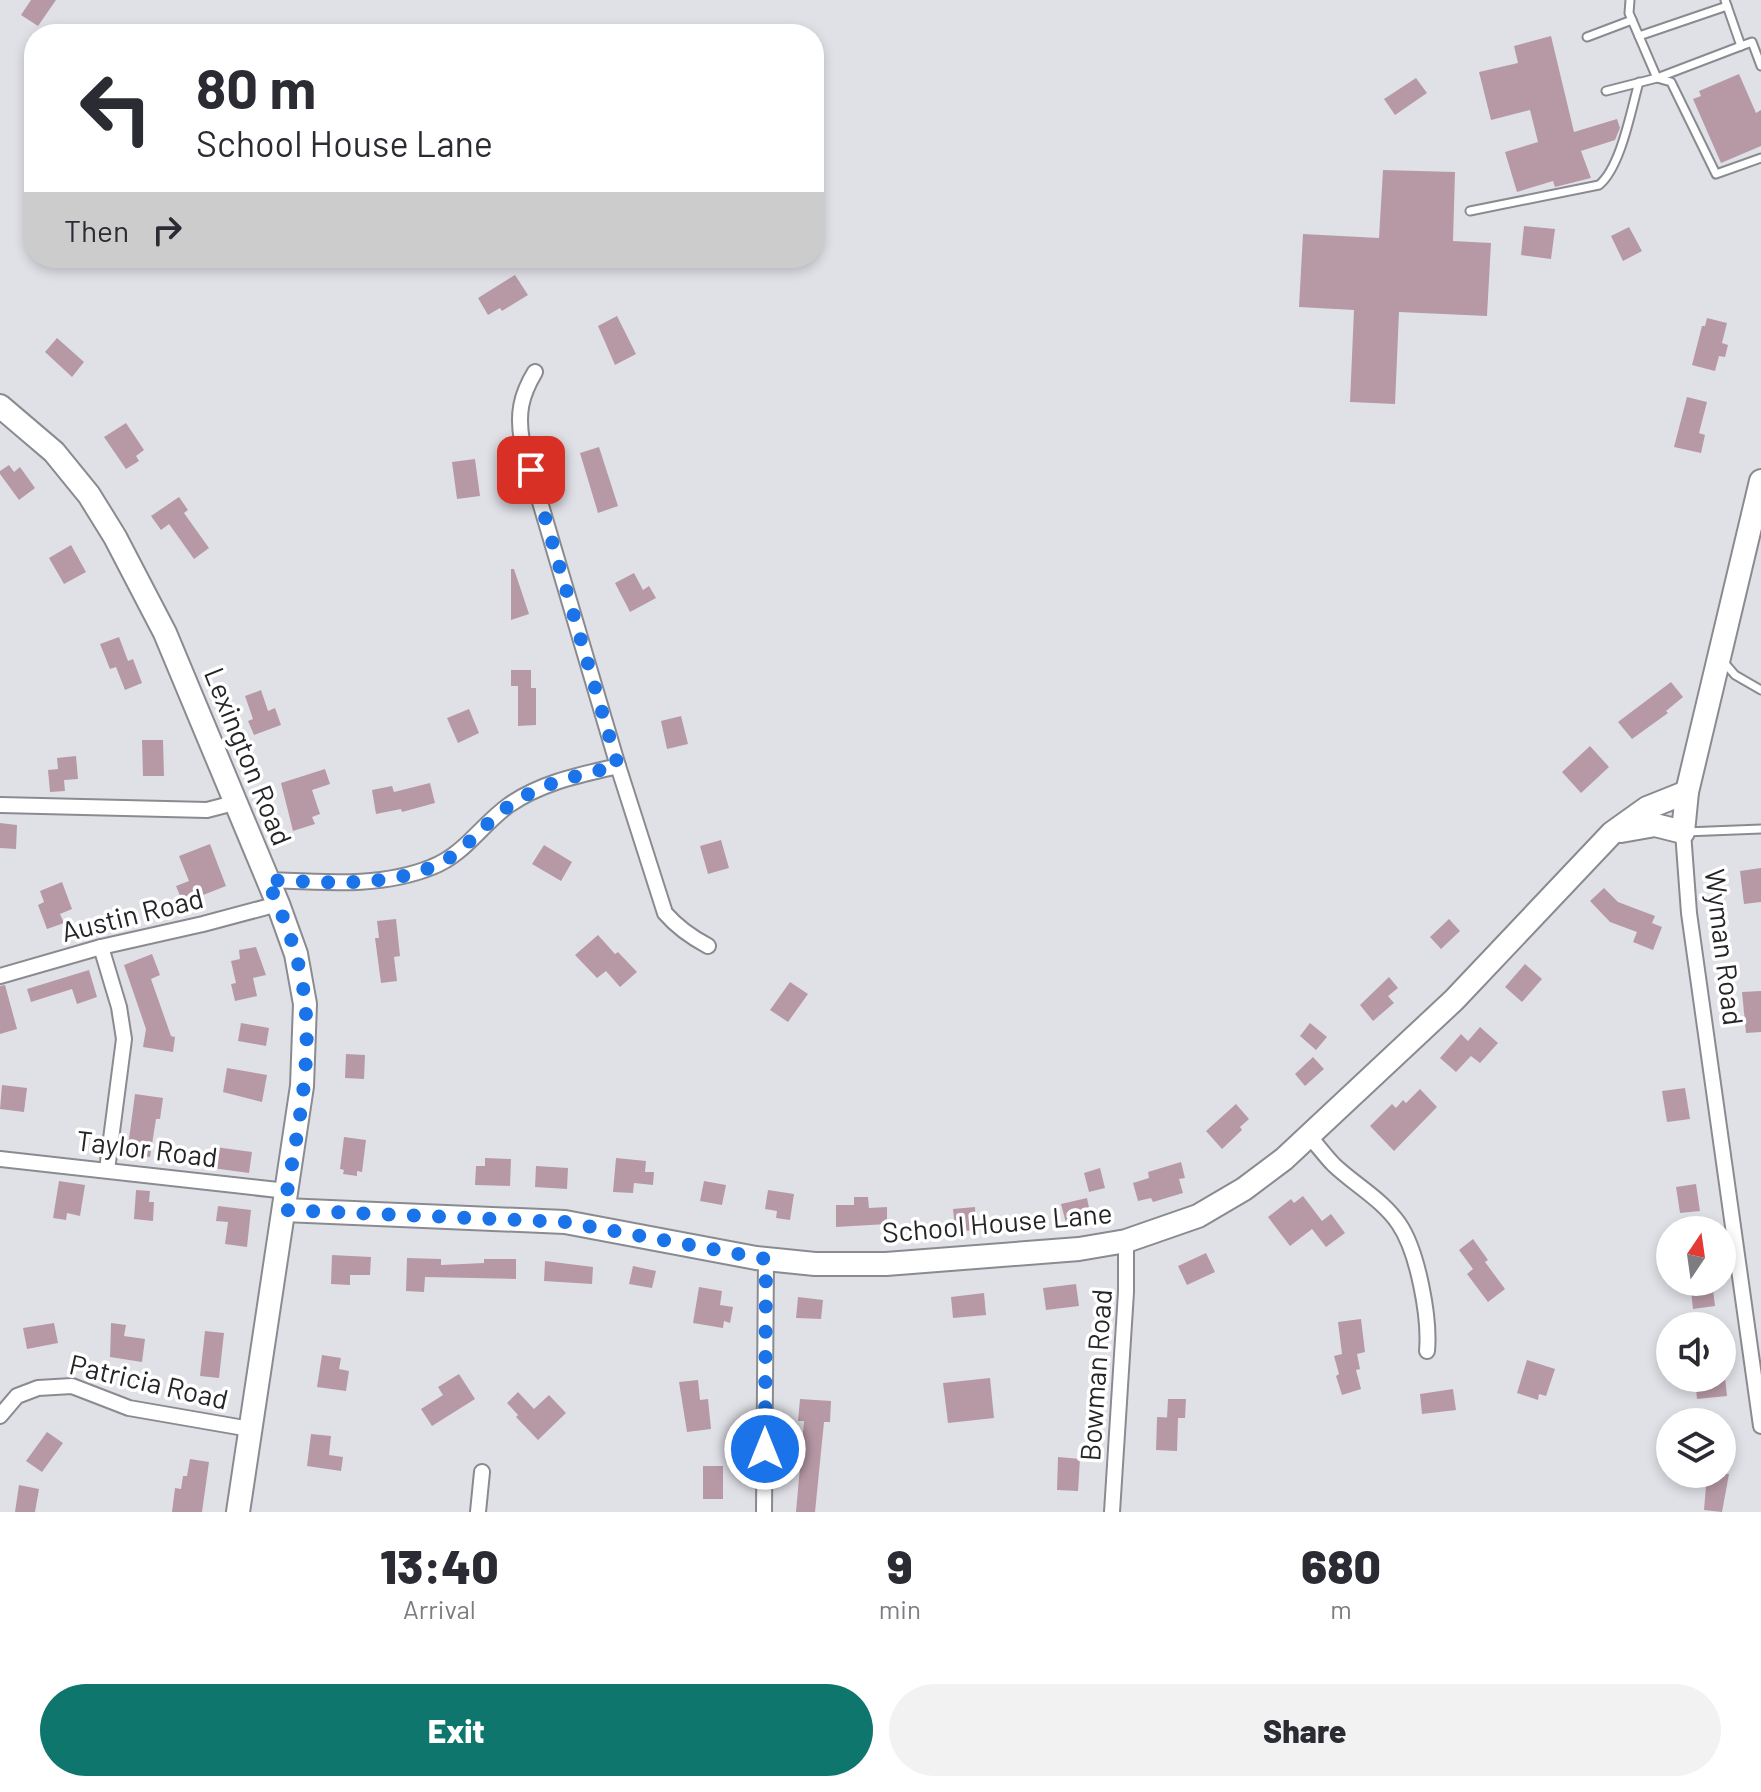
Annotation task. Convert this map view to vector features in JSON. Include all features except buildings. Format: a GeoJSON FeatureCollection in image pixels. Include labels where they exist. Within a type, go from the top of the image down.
{"type":"FeatureCollection","features":[{"type":"Feature","properties":{"kind":"street"},"geometry":{"type":"LineString","coordinates":[[535,372],[520,404],[522,441],[618,766],[665,913],[690,937],[708,946]]}},
{"type":"Feature","properties":{"kind":"street","name":"Lexington Road"},"geometry":{"type":"LineString","coordinates":[[0,406],[54,452],[89,495],[115,537],[165,633],[296,954],[305,1004],[302,1086],[238,1512]]}},
{"type":"Feature","properties":{"kind":"street","name":"Wyman Road"},"geometry":{"type":"LineString","coordinates":[[1761,481],[1687,792],[1683,832],[1689,913],[1761,1426]]}},
{"type":"Feature","properties":{"kind":"street"},"geometry":{"type":"LineString","coordinates":[[267,880],[364,881],[413,874],[435,867],[453,856],[493,818],[524,796],[563,779],[618,766]]}},
{"type":"Feature","properties":{"kind":"street","name":"School House Lane"},"geometry":{"type":"LineString","coordinates":[[285,1200],[565,1222],[766,1259],[815,1264],[886,1264],[1079,1249],[1126,1241],[1177,1225],[1218,1205],[1265,1175],[1310,1137],[1454,1000],[1612,833],[1647,808],[1687,792]]}},
{"type":"Feature","properties":{"kind":"street"},"geometry":{"type":"LineString","coordinates":[[0,805],[207,810],[234,803]]}},
{"type":"Feature","properties":{"kind":"street"},"geometry":{"type":"LineString","coordinates":[[1612,833],[1655,825],[1683,832]]}},
{"type":"Feature","properties":{"kind":"street","name":"Austin Road"},"geometry":{"type":"LineString","coordinates":[[0,976],[101,947],[278,904]]}},
{"type":"Feature","properties":{"kind":"street"},"geometry":{"type":"LineString","coordinates":[[101,947],[119,1007],[124,1039],[107,1170]]}},
{"type":"Feature","properties":{"kind":"street"},"geometry":{"type":"LineString","coordinates":[[1310,1137],[1334,1165],[1373,1196],[1400,1225],[1416,1265],[1423,1297],[1429,1328],[1427,1351]]}},
{"type":"Feature","properties":{"kind":"street","name":"Taylor Road"},"geometry":{"type":"LineString","coordinates":[[0,1159],[107,1170],[285,1200]]}},
{"type":"Feature","properties":{"kind":"street","name":"Bowman Road"},"geometry":{"type":"LineString","coordinates":[[1112,1512],[1126,1292],[1126,1241]]}},
{"type":"Feature","properties":{"kind":"street"},"geometry":{"type":"LineString","coordinates":[[764,1512],[766,1259]]}},
{"type":"Feature","properties":{"kind":"street","name":"Patricia Road"},"geometry":{"type":"LineString","coordinates":[[0,1416],[17,1396],[58,1385],[72,1386],[129,1408],[250,1429]]}},
{"type":"Feature","properties":{"kind":"street"},"geometry":{"type":"LineString","coordinates":[[478,1512],[482,1472]]}},
{"type":"Feature","properties":{"kind":"lane"},"geometry":{"type":"LineString","coordinates":[[1630,0],[1629,13],[1657,78]]}},
{"type":"Feature","properties":{"kind":"lane"},"geometry":{"type":"LineString","coordinates":[[1639,36],[1726,3],[1741,46]]}},
{"type":"Feature","properties":{"kind":"lane"},"geometry":{"type":"LineString","coordinates":[[1587,37],[1632,20]]}},
{"type":"Feature","properties":{"kind":"lane"},"geometry":{"type":"LineString","coordinates":[[1606,91],[1657,78],[1752,42],[1761,66]]}},
{"type":"Feature","properties":{"kind":"lane"},"geometry":{"type":"LineString","coordinates":[[1657,78],[1671,82],[1716,174],[1761,158]]}},
{"type":"Feature","properties":{"kind":"lane"},"geometry":{"type":"LineString","coordinates":[[1470,211],[1599,185],[1607,178],[1624,135],[1639,82]]}},
{"type":"Feature","properties":{"kind":"lane"},"geometry":{"type":"LineString","coordinates":[[1719,657],[1735,675],[1761,690]]}},
{"type":"Feature","properties":{"kind":"lane"},"geometry":{"type":"LineString","coordinates":[[1683,832],[1761,829]]}},
{"type":"Feature","properties":{"kind":"route"},"geometry":{"type":"LineString","coordinates":[[531,470],[618,766],[563,779],[524,796],[493,818],[453,856],[435,867],[413,874],[364,881],[267,880],[296,954],[305,1004],[302,1086],[284,1210],[565,1222],[766,1259],[765,1449]]}}]}
